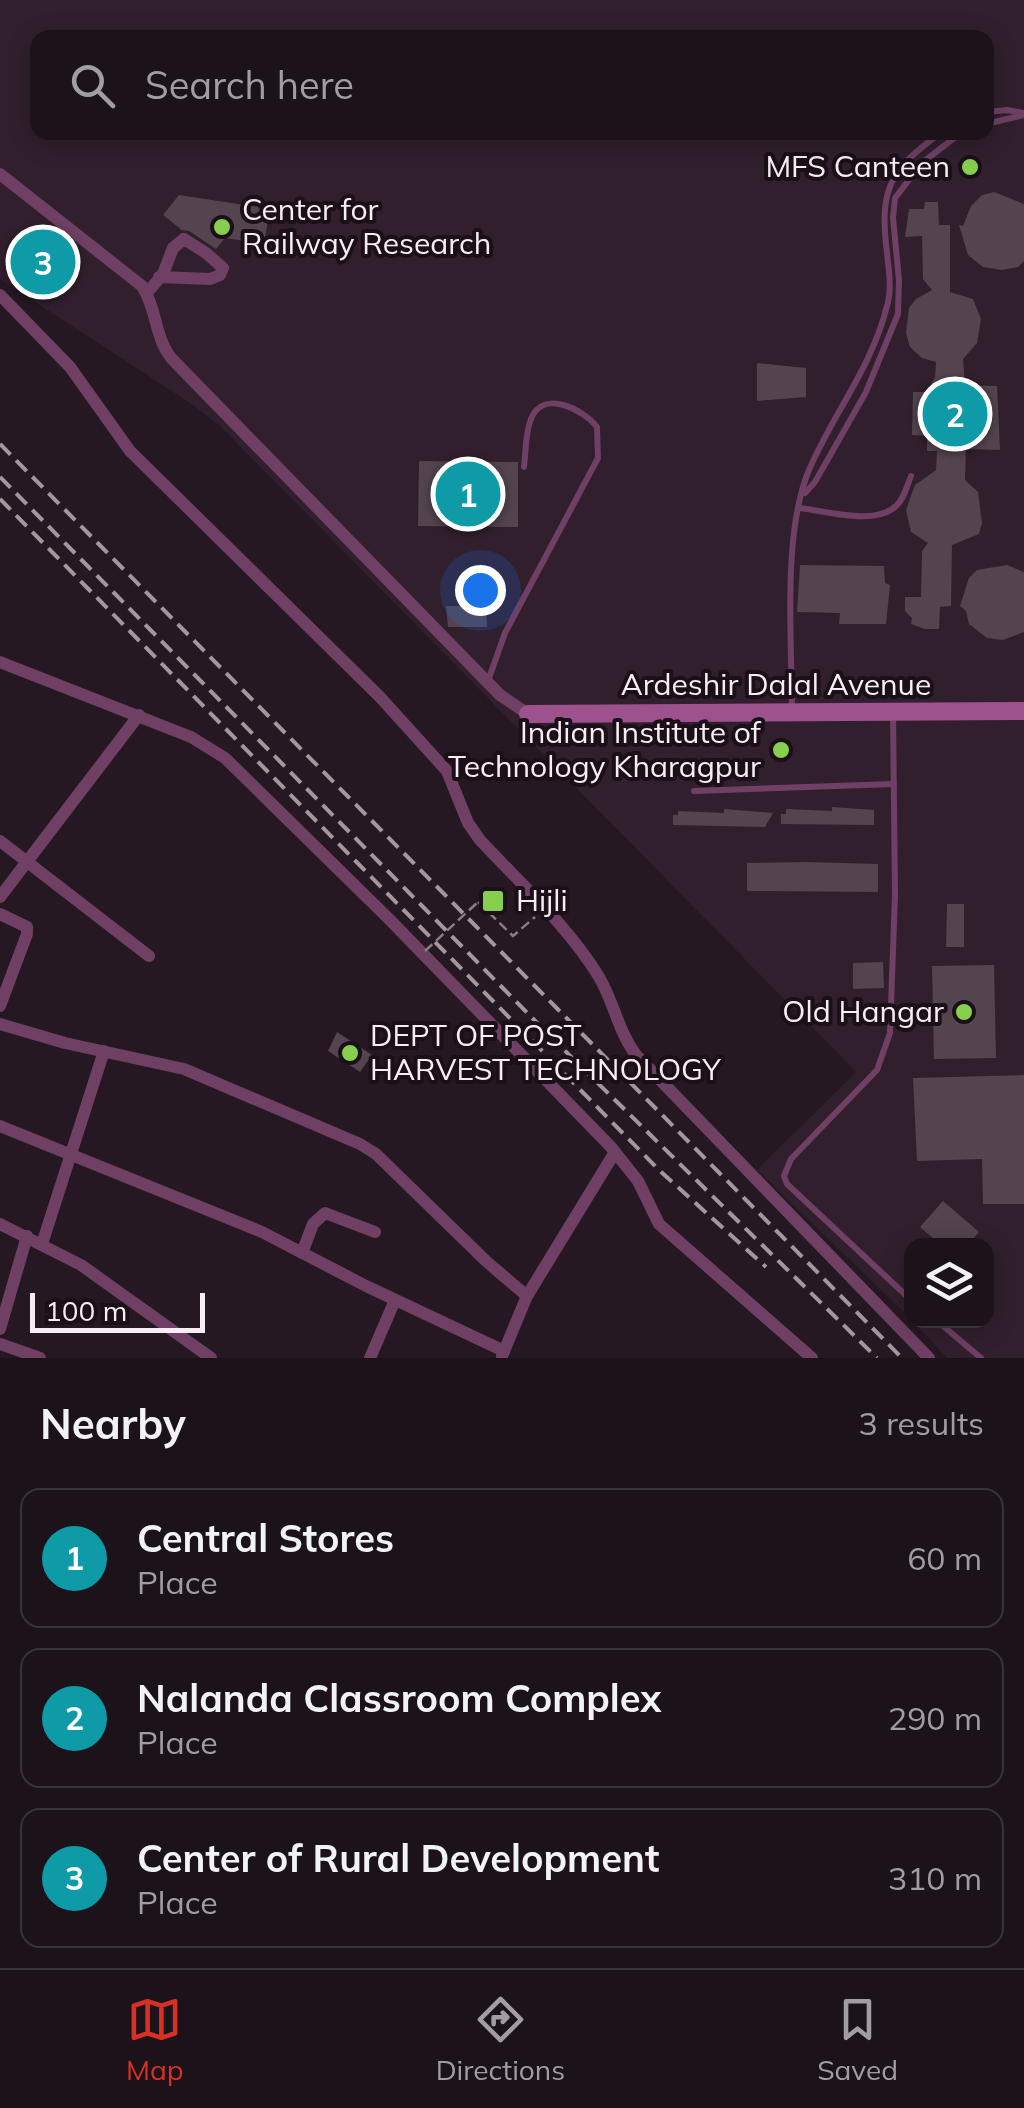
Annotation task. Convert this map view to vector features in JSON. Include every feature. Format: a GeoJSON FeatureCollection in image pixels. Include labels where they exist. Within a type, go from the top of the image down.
{"type":"FeatureCollection","features":[{"type":"Feature","properties":{"kind":"street"},"geometry":{"type":"LineString","coordinates":[[0,174],[122,268],[146,293],[163,349],[500,695],[528,714]]}},
{"type":"Feature","properties":{"kind":"street"},"geometry":{"type":"LineString","coordinates":[[146,293],[160,277],[173,248],[184,240],[223,268],[220,275],[210,278],[160,277]]}},
{"type":"Feature","properties":{"kind":"street"},"geometry":{"type":"LineString","coordinates":[[0,295],[70,366],[130,451],[380,697],[448,772],[468,823],[600,979],[626,1041],[636,1054],[929,1358]]}},
{"type":"Feature","properties":{"kind":"street"},"geometry":{"type":"LineString","coordinates":[[0,662],[191,737],[239,770],[615,1152],[638,1182],[659,1224],[812,1358]]}},
{"type":"Feature","properties":{"kind":"street","name":"Ardeshir Dalal Avenue"},"geometry":{"type":"LineString","coordinates":[[528,714],[1024,712]]}},
{"type":"Feature","properties":{"kind":"street"},"geometry":{"type":"LineString","coordinates":[[0,897],[139,716]]}},
{"type":"Feature","properties":{"kind":"street"},"geometry":{"type":"LineString","coordinates":[[0,841],[149,956]]}},
{"type":"Feature","properties":{"kind":"street"},"geometry":{"type":"LineString","coordinates":[[0,914],[22,922],[27,926],[27,934],[0,1006]]}},
{"type":"Feature","properties":{"kind":"street"},"geometry":{"type":"LineString","coordinates":[[0,1024],[196,1074],[360,1144],[376,1154],[526,1296]]}},
{"type":"Feature","properties":{"kind":"street"},"geometry":{"type":"LineString","coordinates":[[42,1244],[104,1052]]}},
{"type":"Feature","properties":{"kind":"street"},"geometry":{"type":"LineString","coordinates":[[0,1126],[262,1232],[503,1354],[526,1296],[615,1152]]}},
{"type":"Feature","properties":{"kind":"street"},"geometry":{"type":"LineString","coordinates":[[302,1253],[314,1224],[324,1213],[375,1232]]}},
{"type":"Feature","properties":{"kind":"street"},"geometry":{"type":"LineString","coordinates":[[0,1224],[80,1265],[211,1358]]}},
{"type":"Feature","properties":{"kind":"street"},"geometry":{"type":"LineString","coordinates":[[0,1329],[3,1306],[27,1236]]}},
{"type":"Feature","properties":{"kind":"street"},"geometry":{"type":"LineString","coordinates":[[370,1358],[395,1300]]}},
{"type":"Feature","properties":{"kind":"street"},"geometry":{"type":"LineString","coordinates":[[0,1344],[40,1358]]}},
{"type":"Feature","properties":{"kind":"lane"},"geometry":{"type":"LineString","coordinates":[[994,111],[1024,114]]}},
{"type":"Feature","properties":{"kind":"lane"},"geometry":{"type":"LineString","coordinates":[[994,122],[1024,114]]}},
{"type":"Feature","properties":{"kind":"lane"},"geometry":{"type":"LineString","coordinates":[[792,712],[791,562],[807,474],[854,388],[888,303],[889,273],[882,216],[886,195],[897,171],[933,140]]}},
{"type":"Feature","properties":{"kind":"lane"},"geometry":{"type":"LineString","coordinates":[[802,496],[815,482],[866,392],[898,314],[895,198],[923,162],[952,140]]}},
{"type":"Feature","properties":{"kind":"lane"},"geometry":{"type":"LineString","coordinates":[[488,682],[504,633],[598,458],[597,428],[577,408],[562,404],[538,409],[529,425],[524,468]]}},
{"type":"Feature","properties":{"kind":"lane"},"geometry":{"type":"LineString","coordinates":[[800,508],[883,513],[899,504],[911,476]]}},
{"type":"Feature","properties":{"kind":"lane"},"geometry":{"type":"LineString","coordinates":[[894,712],[890,1033],[877,1070],[791,1159],[784,1176],[800,1197],[904,1294]]}},
{"type":"Feature","properties":{"kind":"lane"},"geometry":{"type":"LineString","coordinates":[[694,791],[894,784]]}},
{"type":"Feature","properties":{"kind":"lane"},"geometry":{"type":"LineString","coordinates":[[946,1328],[982,1358]]}},
{"type":"Feature","properties":{"kind":"path"},"geometry":{"type":"LineString","coordinates":[[425,951],[478,902],[513,936],[544,909]]}},
{"type":"Feature","properties":{"kind":"shaded area","name":"Indian Institute of Technology Kharagpur"},"geometry":{"type":"Polygon","coordinates":[[[0,0],[1024,0],[1024,1358],[947,1358],[919,1328],[994,1328],[994,1238],[904,1238],[904,1312],[757,1170],[856,1072],[220,426],[0,279],[0,0]]]}},
{"type":"Feature","properties":{"kind":"building"},"geometry":{"type":"Polygon","coordinates":[[[994,192],[1024,204],[1024,261],[1018,267],[983,267],[968,255],[959,225],[963,226],[971,206],[982,195],[994,192]]]}},
{"type":"Feature","properties":{"kind":"building","name":"Center for Railway Research"},"geometry":{"type":"Polygon","coordinates":[[[179,195],[270,209],[264,244],[225,238],[216,249],[182,230],[163,215],[179,195]]]}},
{"type":"Feature","properties":{"kind":"building"},"geometry":{"type":"Polygon","coordinates":[[[925,202],[938,202],[939,225],[950,225],[950,292],[973,299],[981,319],[977,343],[963,359],[965,385],[997,386],[1000,450],[966,449],[965,480],[978,492],[982,523],[979,534],[952,545],[951,606],[940,607],[939,629],[911,624],[912,618],[905,611],[905,597],[921,597],[922,551],[928,543],[911,532],[906,510],[915,485],[936,470],[937,451],[927,451],[927,436],[912,435],[913,392],[927,392],[935,377],[936,362],[922,358],[910,347],[906,333],[909,308],[932,290],[923,279],[922,236],[905,237],[909,209],[924,209],[925,202]]]}},
{"type":"Feature","properties":{"kind":"building"},"geometry":{"type":"Polygon","coordinates":[[[27,241],[48,257],[55,247],[81,267],[63,292],[38,273],[30,283],[8,267],[27,241]]]}},
{"type":"Feature","properties":{"kind":"building"},"geometry":{"type":"Polygon","coordinates":[[[757,363],[806,368],[806,397],[757,401],[757,363]]]}},
{"type":"Feature","properties":{"kind":"building"},"geometry":{"type":"Polygon","coordinates":[[[419,461],[518,462],[518,527],[418,526],[419,461]]]}},
{"type":"Feature","properties":{"kind":"building"},"geometry":{"type":"Polygon","coordinates":[[[800,565],[884,566],[885,583],[890,585],[886,624],[839,624],[840,613],[797,612],[800,565]]]}},
{"type":"Feature","properties":{"kind":"building"},"geometry":{"type":"Polygon","coordinates":[[[1007,565],[1024,572],[1024,632],[1003,640],[987,638],[969,624],[966,611],[960,606],[969,578],[977,570],[1007,565]]]}},
{"type":"Feature","properties":{"kind":"building"},"geometry":{"type":"Polygon","coordinates":[[[446,606],[486,606],[487,627],[448,627],[446,606]]]}},
{"type":"Feature","properties":{"kind":"building"},"geometry":{"type":"Polygon","coordinates":[[[832,807],[874,810],[874,825],[781,824],[781,814],[786,814],[786,809],[832,811],[832,807]]]}},
{"type":"Feature","properties":{"kind":"building"},"geometry":{"type":"Polygon","coordinates":[[[724,809],[773,813],[765,827],[673,825],[673,815],[678,815],[678,811],[724,813],[724,809]]]}},
{"type":"Feature","properties":{"kind":"building"},"geometry":{"type":"Polygon","coordinates":[[[747,863],[878,864],[878,892],[747,891],[747,863]]]}},
{"type":"Feature","properties":{"kind":"building"},"geometry":{"type":"Polygon","coordinates":[[[947,904],[964,904],[964,947],[946,947],[947,904]]]}},
{"type":"Feature","properties":{"kind":"building"},"geometry":{"type":"Polygon","coordinates":[[[883,962],[884,988],[853,989],[853,963],[883,962]]]}},
{"type":"Feature","properties":{"kind":"building","name":"Old Hangar"},"geometry":{"type":"Polygon","coordinates":[[[994,965],[996,1058],[934,1059],[932,966],[994,965]]]}},
{"type":"Feature","properties":{"kind":"building","name":"DEPT OF POST HARVEST TECHNOLOGY"},"geometry":{"type":"Polygon","coordinates":[[[337,1032],[372,1055],[360,1072],[328,1051],[337,1032]]]}},
{"type":"Feature","properties":{"kind":"building"},"geometry":{"type":"Polygon","coordinates":[[[1024,1075],[1024,1204],[983,1204],[982,1159],[917,1161],[913,1078],[1024,1075]]]}},
{"type":"Feature","properties":{"kind":"building"},"geometry":{"type":"Polygon","coordinates":[[[943,1201],[979,1232],[974,1238],[933,1238],[920,1227],[943,1201]]]}},
{"type":"Feature","properties":{"kind":"railway"},"geometry":{"type":"LineString","coordinates":[[0,444],[902,1358]]}},
{"type":"Feature","properties":{"kind":"railway"},"geometry":{"type":"LineString","coordinates":[[0,477],[551,1037],[877,1358]]}},
{"type":"Feature","properties":{"kind":"railway"},"geometry":{"type":"LineString","coordinates":[[0,499],[659,1170],[766,1267]]}},
{"type":"Feature","properties":{"kind":"place","name":"MFS Canteen"},"geometry":{"type":"Point","coordinates":[970,167]}},
{"type":"Feature","properties":{"kind":"place","name":"Center for Railway Research"},"geometry":{"type":"Point","coordinates":[222,227]}},
{"type":"Feature","properties":{"kind":"place","name":"Center of Rural Development"},"geometry":{"type":"Point","coordinates":[43,262]}},
{"type":"Feature","properties":{"kind":"place","name":"Nalanda Classroom Complex"},"geometry":{"type":"Point","coordinates":[955,414]}},
{"type":"Feature","properties":{"kind":"place","name":"Central Stores"},"geometry":{"type":"Point","coordinates":[468,494]}},
{"type":"Feature","properties":{"kind":"place","name":"Indian Institute of Technology Kharagpur"},"geometry":{"type":"Point","coordinates":[781,750]}},
{"type":"Feature","properties":{"kind":"place","name":"Hijli"},"geometry":{"type":"Point","coordinates":[493,901]}},
{"type":"Feature","properties":{"kind":"place","name":"Old Hangar"},"geometry":{"type":"Point","coordinates":[964,1012]}},
{"type":"Feature","properties":{"kind":"place","name":"DEPT OF POST HARVEST TECHNOLOGY"},"geometry":{"type":"Point","coordinates":[350,1053]}}]}
